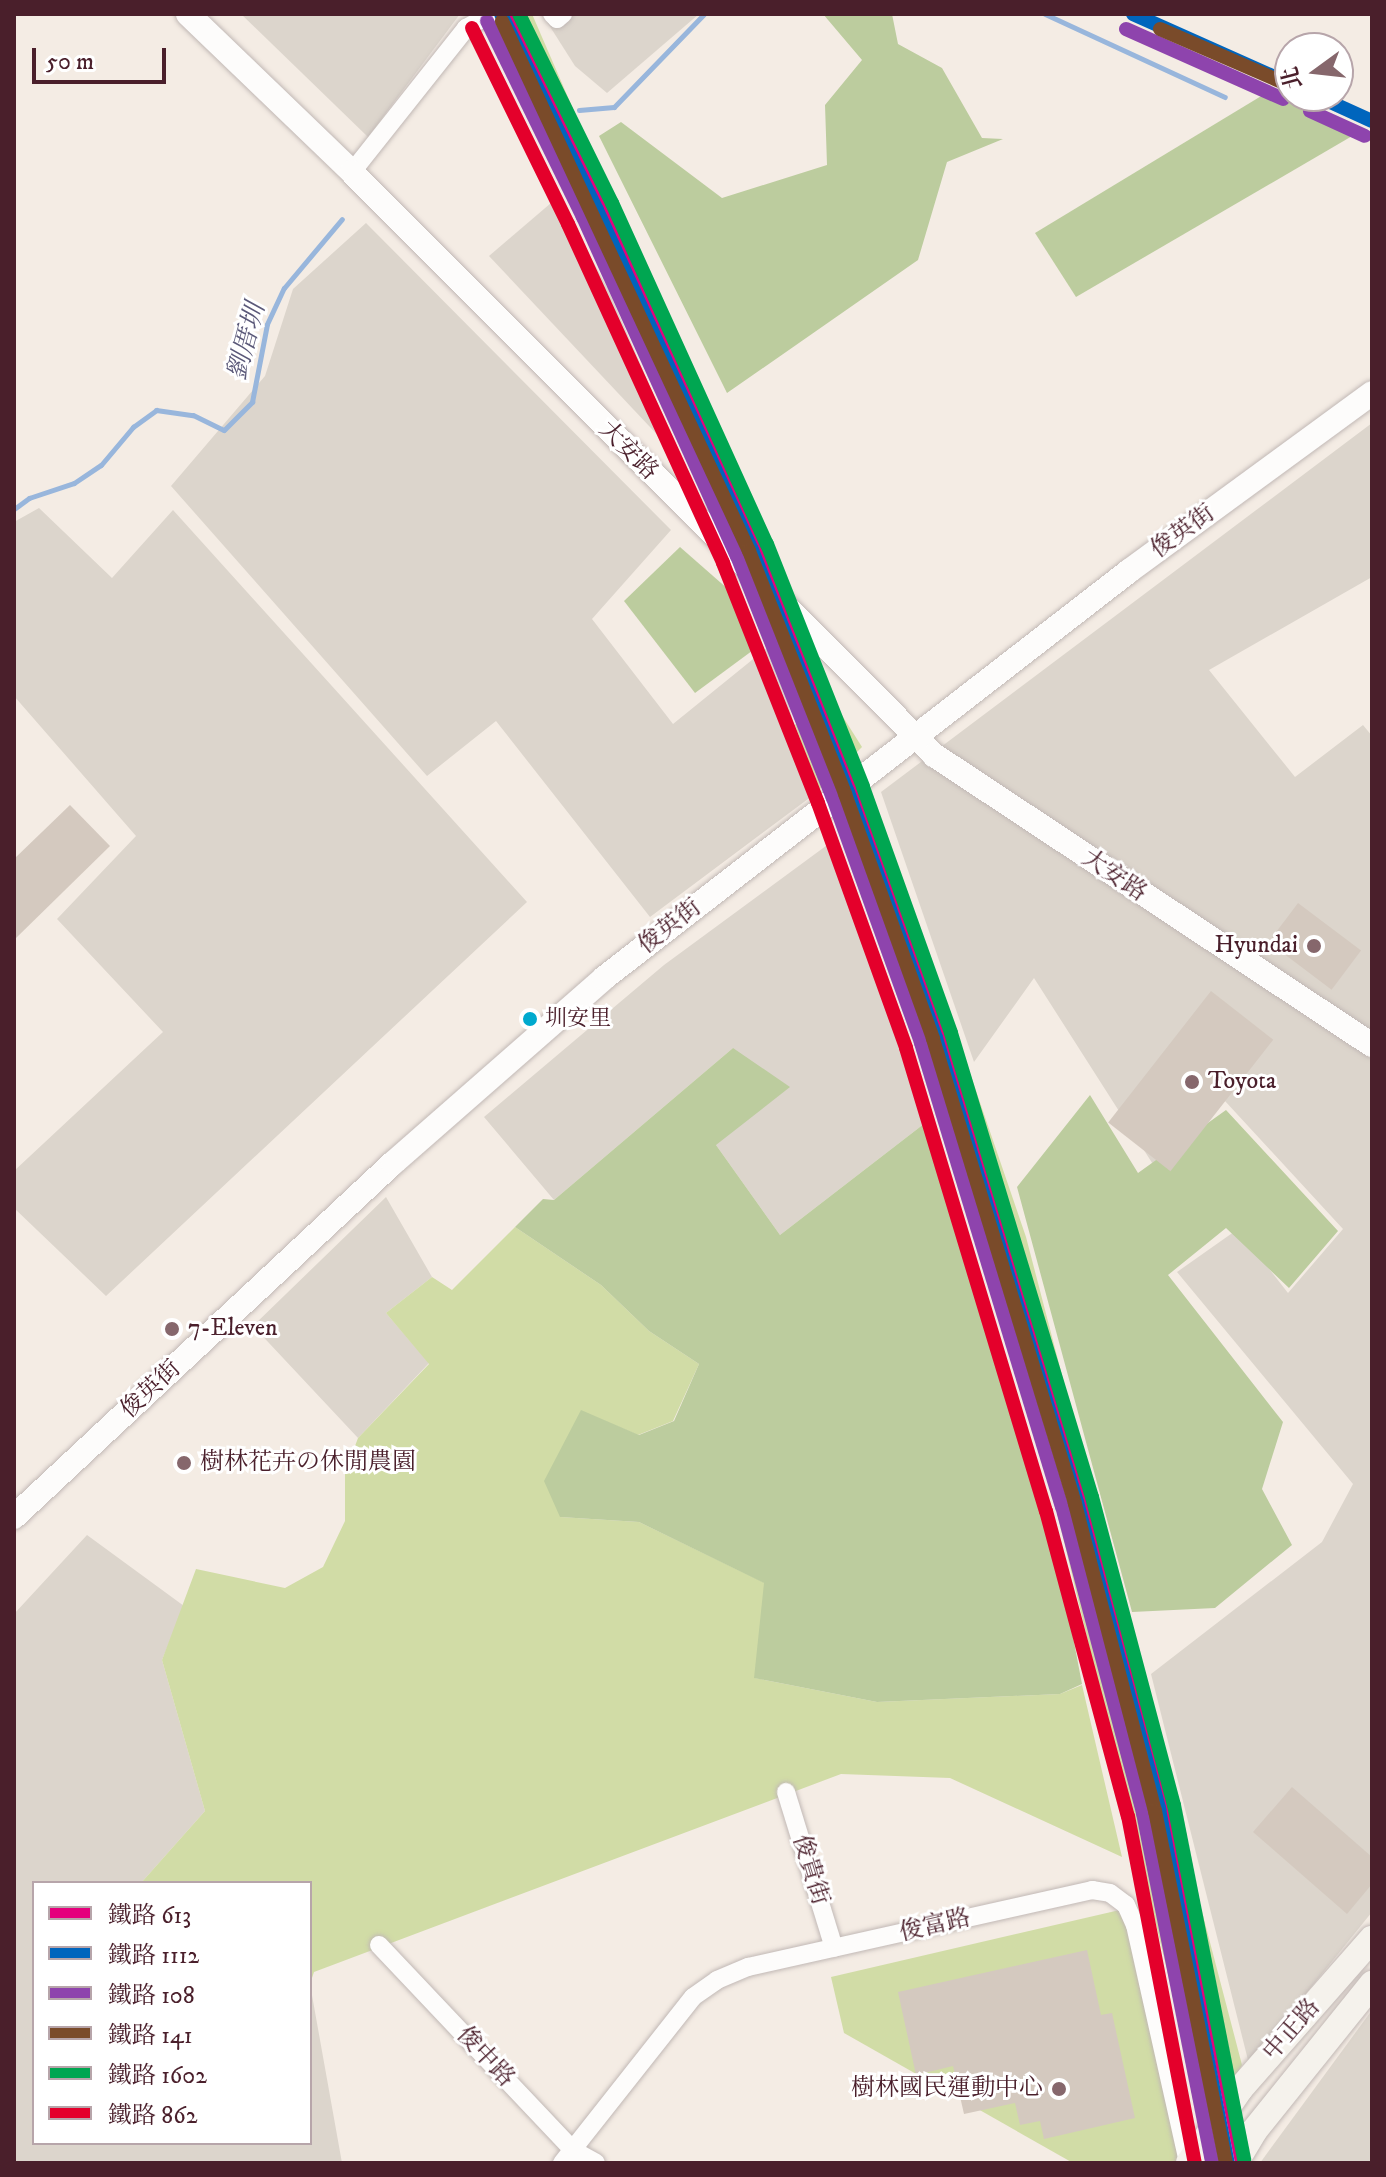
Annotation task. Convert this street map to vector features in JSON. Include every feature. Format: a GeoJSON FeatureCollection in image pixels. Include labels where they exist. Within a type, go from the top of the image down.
{"type":"FeatureCollection","features":[{"type":"Feature","properties":{"kind":"main road","name":"中正路"},"geometry":{"type":"LineString","coordinates":[[1188,2163],[1240,2089],[1372,1939]]}},
{"type":"Feature","properties":{"kind":"main road","name":"中正路"},"geometry":{"type":"LineString","coordinates":[[1235,2163],[1254,2131],[1372,1984]]}},
{"type":"Feature","properties":{"kind":"street","name":"大安路"},"geometry":{"type":"LineString","coordinates":[[188,14],[352,172],[934,755],[1372,1045]]}},
{"type":"Feature","properties":{"kind":"street"},"geometry":{"type":"LineString","coordinates":[[352,172],[466,28],[491,14]]}},
{"type":"Feature","properties":{"kind":"street"},"geometry":{"type":"LineString","coordinates":[[552,14],[557,19],[563,14]]}},
{"type":"Feature","properties":{"kind":"street","name":"俊英街"},"geometry":{"type":"LineString","coordinates":[[14,1517],[393,1163],[604,978],[1129,571],[1372,393]]}},
{"type":"Feature","properties":{"kind":"street","name":"俊貴街"},"geometry":{"type":"LineString","coordinates":[[786,1792],[834,1948]]}},
{"type":"Feature","properties":{"kind":"street","name":"俊富路"},"geometry":{"type":"LineString","coordinates":[[568,2156],[693,1997],[717,1980],[748,1967],[1092,1890],[1110,1893],[1126,1905],[1135,1925],[1188,2163]]}},
{"type":"Feature","properties":{"kind":"street","name":"俊中路"},"geometry":{"type":"LineString","coordinates":[[379,1945],[568,2156],[596,2163]]}},
{"type":"Feature","properties":{"kind":"shaded area"},"geometry":{"type":"Polygon","coordinates":[[[241,14],[460,14],[368,137],[241,14]]]}},
{"type":"Feature","properties":{"kind":"shaded area"},"geometry":{"type":"Polygon","coordinates":[[[542,14],[699,14],[607,93],[575,66],[542,14]]]}},
{"type":"Feature","properties":{"kind":"shaded area"},"geometry":{"type":"Polygon","coordinates":[[[558,197],[608,289],[682,461],[489,256],[558,197]]]}},
{"type":"Feature","properties":{"kind":"shaded area"},"geometry":{"type":"Polygon","coordinates":[[[366,223],[671,530],[592,619],[673,724],[773,643],[812,796],[650,917],[496,721],[427,776],[171,486],[265,376],[293,289],[366,223]]]}},
{"type":"Feature","properties":{"kind":"shaded area"},"geometry":{"type":"Polygon","coordinates":[[[1372,423],[1372,577],[1209,670],[1295,777],[1363,725],[1372,736],[1372,1912],[1249,2064],[1151,1674],[1322,1542],[1353,1484],[1177,1272],[1238,1229],[1288,1293],[1343,1229],[1225,1101],[1156,1169],[1034,978],[974,1062],[881,792],[1372,423]]]}},
{"type":"Feature","properties":{"kind":"shaded area"},"geometry":{"type":"Polygon","coordinates":[[[39,508],[112,578],[173,510],[527,902],[106,1296],[14,1208],[14,1171],[163,1032],[57,919],[136,836],[14,696],[14,522],[39,508]]]}},
{"type":"Feature","properties":{"kind":"shaded area"},"geometry":{"type":"Polygon","coordinates":[[[834,840],[904,1021],[929,1120],[780,1235],[716,1145],[733,1048],[554,1200],[484,1117],[664,965],[834,840]]]}},
{"type":"Feature","properties":{"kind":"shaded area"},"geometry":{"type":"Polygon","coordinates":[[[386,1197],[432,1277],[386,1313],[429,1363],[358,1438],[253,1326],[386,1197]]]}},
{"type":"Feature","properties":{"kind":"shaded area"},"geometry":{"type":"Polygon","coordinates":[[[87,1535],[184,1606],[162,1660],[205,1811],[143,1881],[32,1881],[32,2145],[312,2145],[312,1995],[342,2163],[14,2163],[14,1614],[87,1535]]]}},
{"type":"Feature","properties":{"kind":"shaded area"},"geometry":{"type":"Polygon","coordinates":[[[1372,2010],[1372,2163],[1260,2163],[1372,2010]]]}},
{"type":"Feature","properties":{"kind":"green space"},"geometry":{"type":"Polygon","coordinates":[[[524,14],[532,14],[764,550],[742,533],[713,501],[490,30],[524,14]]]}},
{"type":"Feature","properties":{"kind":"green space"},"geometry":{"type":"Polygon","coordinates":[[[823,14],[892,14],[898,44],[942,68],[982,138],[1003,139],[947,162],[918,260],[727,393],[599,136],[621,122],[722,198],[827,165],[825,105],[862,60],[823,14]]]}},
{"type":"Feature","properties":{"kind":"green space"},"geometry":{"type":"Polygon","coordinates":[[[1273,89],[1274,112],[1319,112],[1359,132],[1076,297],[1035,233],[1273,89]]]}},
{"type":"Feature","properties":{"kind":"green space"},"geometry":{"type":"Polygon","coordinates":[[[680,547],[737,597],[760,645],[695,693],[624,601],[680,547]]]}},
{"type":"Feature","properties":{"kind":"green space"},"geometry":{"type":"Polygon","coordinates":[[[826,690],[862,747],[819,790],[795,725],[826,690]]]}},
{"type":"Feature","properties":{"kind":"green space"},"geometry":{"type":"Polygon","coordinates":[[[900,997],[946,1003],[1026,1237],[1242,2065],[1205,2128],[1042,1450],[900,997]]]}},
{"type":"Feature","properties":{"kind":"green space"},"geometry":{"type":"Polygon","coordinates":[[[733,1048],[790,1087],[716,1145],[780,1235],[929,1120],[1053,1532],[1082,1684],[1060,1694],[877,1702],[754,1678],[764,1583],[639,1522],[560,1517],[544,1481],[581,1410],[639,1435],[674,1421],[699,1364],[649,1331],[601,1285],[515,1227],[543,1199],[554,1200],[733,1048]]]}},
{"type":"Feature","properties":{"kind":"green space"},"geometry":{"type":"Polygon","coordinates":[[[1090,1095],[1138,1173],[1226,1110],[1338,1231],[1289,1288],[1226,1228],[1168,1275],[1283,1422],[1262,1489],[1292,1545],[1215,1608],[1132,1612],[1017,1187],[1090,1095]]]}},
{"type":"Feature","properties":{"kind":"green space"},"geometry":{"type":"Polygon","coordinates":[[[515,1227],[601,1285],[649,1331],[699,1364],[673,1421],[638,1435],[581,1411],[560,1517],[639,1522],[765,1583],[755,1678],[877,1702],[1060,1694],[1082,1685],[1122,1857],[950,1778],[841,1774],[314,1972],[312,1978],[312,1881],[143,1881],[205,1811],[162,1660],[196,1569],[285,1588],[323,1567],[345,1521],[345,1473],[358,1438],[429,1364],[386,1313],[432,1277],[452,1290],[515,1227]]]}},
{"type":"Feature","properties":{"kind":"green space","name":"樹林國民運動中心"},"geometry":{"type":"Polygon","coordinates":[[[1137,1906],[1188,2146],[1176,2163],[1073,2163],[844,2033],[831,1977],[1137,1906]]]}},
{"type":"Feature","properties":{"kind":"building"},"geometry":{"type":"Polygon","coordinates":[[[70,805],[110,846],[14,940],[14,859],[70,805]]]}},
{"type":"Feature","properties":{"kind":"building","name":"Hyundai"},"geometry":{"type":"Polygon","coordinates":[[[1298,903],[1361,951],[1332,990],[1269,942],[1298,903]]]}},
{"type":"Feature","properties":{"kind":"building","name":"Toyota"},"geometry":{"type":"Polygon","coordinates":[[[1211,991],[1273,1040],[1170,1171],[1108,1123],[1211,991]]]}},
{"type":"Feature","properties":{"kind":"building"},"geometry":{"type":"Polygon","coordinates":[[[1292,1787],[1372,1857],[1372,1884],[1347,1914],[1253,1832],[1292,1787]]]}},
{"type":"Feature","properties":{"kind":"building","name":"樹林國民運動中心"},"geometry":{"type":"Polygon","coordinates":[[[1087,1950],[1101,2015],[1112,2013],[1135,2118],[1044,2139],[1040,2121],[1020,2125],[1015,2103],[964,2114],[953,2066],[916,2075],[898,1992],[1087,1950]]]}},
{"type":"Feature","properties":{"kind":"waterway","name":"劉厝圳"},"geometry":{"type":"LineString","coordinates":[[579,110],[614,107],[704,14]]}},
{"type":"Feature","properties":{"kind":"waterway","name":"劉厝圳"},"geometry":{"type":"LineString","coordinates":[[1045,14],[1225,97]]}},
{"type":"Feature","properties":{"kind":"waterway","name":"劉厝圳"},"geometry":{"type":"LineString","coordinates":[[14,509],[29,498],[74,483],[101,465],[133,427],[156,410],[193,415],[224,430],[252,402],[267,324],[284,288],[342,219]]}},
{"type":"Feature","properties":{"kind":"rail line","name":"1112"},"geometry":{"type":"LineString","coordinates":[[501,14],[597,210],[752,550],[848,792],[936,1038],[1077,1502],[1159,1809],[1228,2163]]}},
{"type":"Feature","properties":{"kind":"rail line","name":"613"},"geometry":{"type":"LineString","coordinates":[[516,14],[764,545],[860,788],[948,1034],[1090,1500],[1171,1807],[1242,2163]]}},
{"type":"Feature","properties":{"kind":"rail line","name":"1602"},"geometry":{"type":"LineString","coordinates":[[519,14],[612,203],[767,544],[863,787],[951,1033],[1092,1497],[1174,1805],[1244,2160]]}},
{"type":"Feature","properties":{"kind":"rail line","name":"1112"},"geometry":{"type":"LineString","coordinates":[[1133,14],[1274,77]]}},
{"type":"Feature","properties":{"kind":"rail line","name":"108"},"geometry":{"type":"LineString","coordinates":[[487,21],[583,217],[737,556],[833,798],[921,1043],[1062,1506],[1143,1813],[1212,2163]]}},
{"type":"Feature","properties":{"kind":"rail line","name":"141"},"geometry":{"type":"LineString","coordinates":[[502,21],[749,551],[845,794],[933,1039],[1075,1504],[1155,1811],[1226,2163]]}},
{"type":"Feature","properties":{"kind":"rail line","name":"862"},"geometry":{"type":"LineString","coordinates":[[472,28],[568,224],[723,563],[818,803],[906,1048],[1046,1511],[1128,1816],[1195,2163]]}},
{"type":"Feature","properties":{"kind":"rail line","name":"108"},"geometry":{"type":"LineString","coordinates":[[1126,29],[1274,95]]}},
{"type":"Feature","properties":{"kind":"rail line","name":"141"},"geometry":{"type":"LineString","coordinates":[[1160,29],[1274,79]]}},
{"type":"Feature","properties":{"kind":"rail line","name":"108"},"geometry":{"type":"LineString","coordinates":[[1312,112],[1365,136]]}},
{"type":"Feature","properties":{"kind":"rail line","name":"1112"},"geometry":{"type":"LineString","coordinates":[[1352,112],[1372,121]]}},
{"type":"Feature","properties":{"kind":"place","name":"Hyundai"},"geometry":{"type":"Point","coordinates":[1314,946]}},
{"type":"Feature","properties":{"kind":"place","name":"圳安里"},"geometry":{"type":"Point","coordinates":[530,1019]}},
{"type":"Feature","properties":{"kind":"place","name":"Toyota"},"geometry":{"type":"Point","coordinates":[1192,1082]}},
{"type":"Feature","properties":{"kind":"place","name":"7-Eleven"},"geometry":{"type":"Point","coordinates":[172,1329]}},
{"type":"Feature","properties":{"kind":"place","name":"樹林花卉の休閒農園"},"geometry":{"type":"Point","coordinates":[184,1463]}},
{"type":"Feature","properties":{"kind":"place","name":"樹林國民運動中心"},"geometry":{"type":"Point","coordinates":[1059,2089]}}]}
